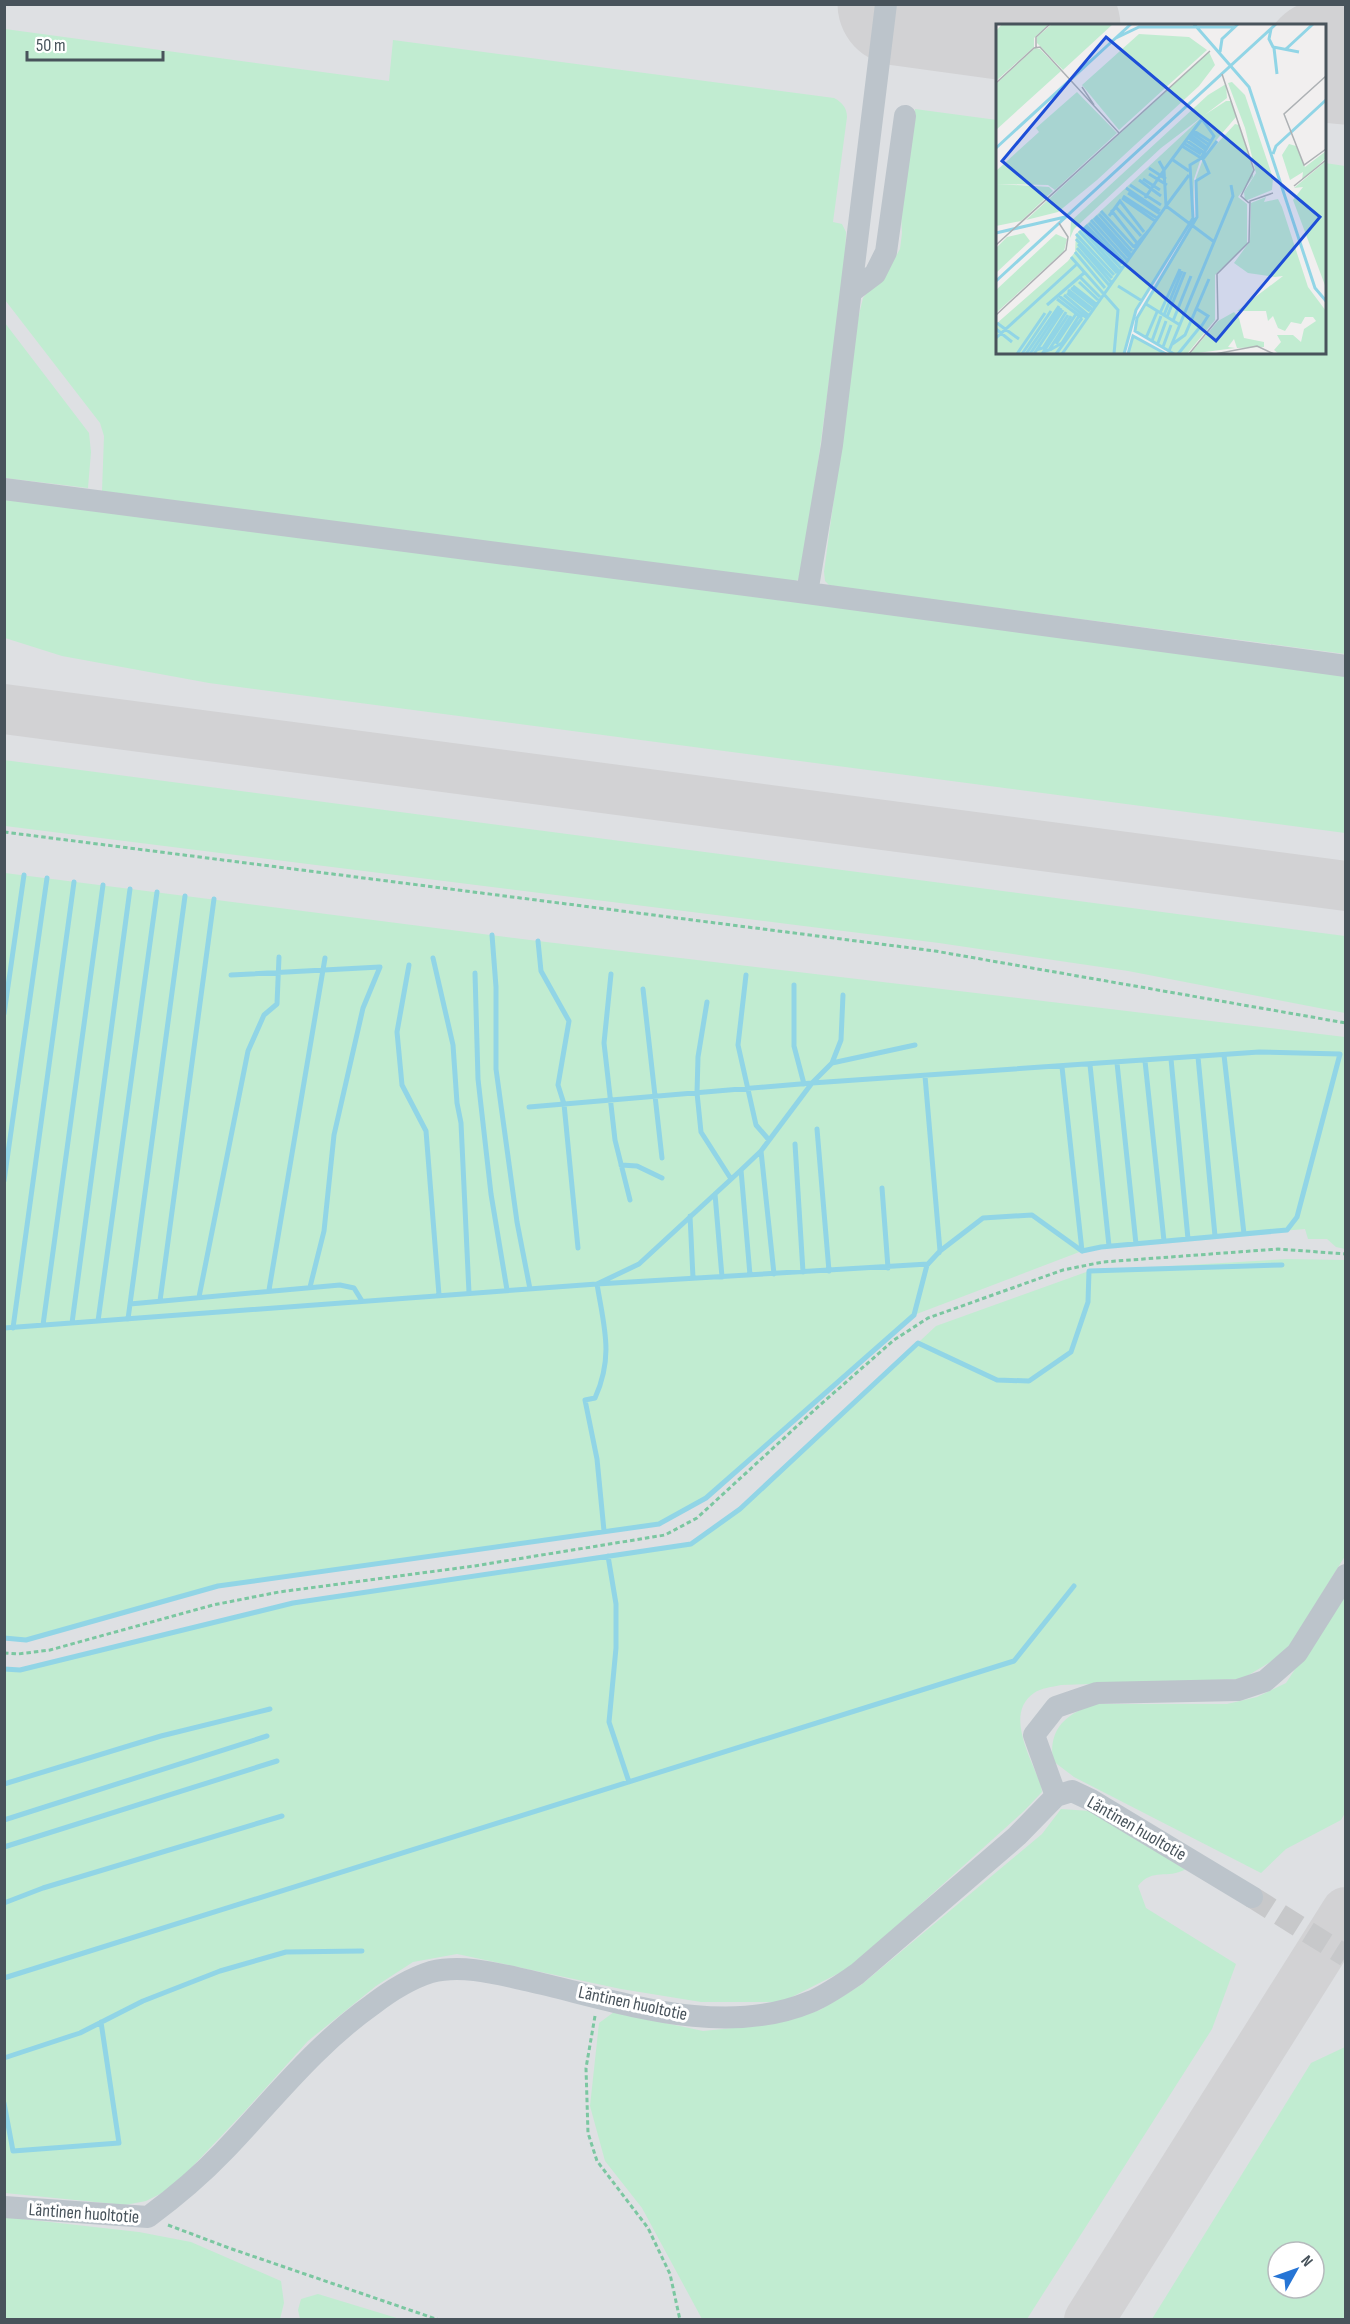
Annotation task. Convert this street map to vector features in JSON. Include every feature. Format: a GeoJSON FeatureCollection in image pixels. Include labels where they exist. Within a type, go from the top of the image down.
{"type":"FeatureCollection","features":[{"type":"Feature","properties":{"kind":"lane"},"geometry":{"type":"LineString","coordinates":[[807,593],[832,445],[886,4]]}},
{"type":"Feature","properties":{"kind":"lane"},"geometry":{"type":"LineString","coordinates":[[851,292],[875,274],[886,252],[905,116]]}},
{"type":"Feature","properties":{"kind":"lane"},"geometry":{"type":"LineString","coordinates":[[4,489],[807,593],[1346,666]]}},
{"type":"Feature","properties":{"kind":"lane"},"geometry":{"type":"LineString","coordinates":[[1056,1796],[1034,1735],[1056,1707],[1097,1693],[1238,1690],[1265,1681],[1297,1653],[1346,1575]]}},
{"type":"Feature","properties":{"kind":"lane","name":"Läntinen huoltotie"},"geometry":{"type":"LineString","coordinates":[[4,2207],[148,2217],[193,2182],[224,2152],[308,2059],[352,2019],[402,1984],[441,1971],[485,1971],[666,2013],[708,2017],[780,2012],[810,2002],[842,1984],[889,1948],[1017,1836],[1056,1796],[1072,1791],[1252,1896]]}},
{"type":"Feature","properties":{"kind":"path"},"geometry":{"type":"LineString","coordinates":[[4,832],[935,951],[1346,1023]]}},
{"type":"Feature","properties":{"kind":"path"},"geometry":{"type":"LineString","coordinates":[[4,1653],[18,1654],[50,1650],[213,1605],[279,1592],[474,1566],[665,1535],[697,1518],[820,1404],[894,1340],[928,1318],[1063,1270],[1102,1262],[1278,1249],[1346,1254]]}},
{"type":"Feature","properties":{"kind":"path"},"geometry":{"type":"LineString","coordinates":[[598,1996],[586,2068],[588,2133],[597,2161],[648,2228],[670,2274],[680,2319]]}},
{"type":"Feature","properties":{"kind":"path"},"geometry":{"type":"LineString","coordinates":[[148,2217],[229,2248],[439,2319]]}},
{"type":"Feature","properties":{"kind":"shaded area"},"geometry":{"type":"Polygon","coordinates":[[[5,5],[1345,5],[1345,2319],[5,2319],[5,5]]]}},
{"type":"Feature","properties":{"kind":"green space"},"geometry":{"type":"Polygon","coordinates":[[[5,29],[389,81],[393,40],[834,98],[842,103],[847,117],[833,222],[842,224],[846,232],[845,263],[803,574],[800,579],[793,582],[102,491],[104,436],[100,423],[5,300],[5,29]]]}},
{"type":"Feature","properties":{"kind":"green space"},"geometry":{"type":"Polygon","coordinates":[[[915,109],[996,120],[996,354],[1326,354],[1326,163],[1345,166],[1345,654],[829,585],[825,581],[824,572],[858,319],[863,298],[892,263],[900,249],[901,212],[915,109]]]}},
{"type":"Feature","properties":{"kind":"green space"},"geometry":{"type":"Polygon","coordinates":[[[5,323],[89,433],[91,452],[88,488],[5,478],[5,323]]]}},
{"type":"Feature","properties":{"kind":"green space"},"geometry":{"type":"Polygon","coordinates":[[[4,497],[1345,674],[1345,833],[209,683],[62,656],[5,638],[4,497]]]}},
{"type":"Feature","properties":{"kind":"green space"},"geometry":{"type":"Polygon","coordinates":[[[4,760],[1345,936],[1345,1013],[1128,971],[939,943],[5,826],[4,760]]]}},
{"type":"Feature","properties":{"kind":"green space"},"geometry":{"type":"Polygon","coordinates":[[[5,873],[538,941],[1345,1037],[1345,1249],[1336,1247],[1327,1239],[1308,1239],[1305,1229],[1101,1247],[1082,1251],[914,1315],[706,1498],[659,1524],[218,1586],[26,1640],[5,1638],[5,873]]]}},
{"type":"Feature","properties":{"kind":"green space"},"geometry":{"type":"Polygon","coordinates":[[[1287,1259],[1345,1260],[1345,1556],[1291,1644],[1272,1661],[1242,1679],[1061,1685],[1034,1693],[1026,1700],[1020,1718],[1023,1738],[1042,1792],[1024,1811],[851,1967],[782,2002],[701,2002],[621,1989],[457,1954],[413,1962],[376,1986],[308,2041],[172,2188],[146,2201],[125,2205],[5,2193],[5,1669],[21,1670],[293,1603],[691,1544],[740,1509],[936,1326],[1089,1271],[1287,1259]]]}},
{"type":"Feature","properties":{"kind":"green space"},"geometry":{"type":"Polygon","coordinates":[[[1345,1593],[1345,1813],[1341,1820],[1286,1849],[1261,1873],[1074,1777],[1053,1761],[1053,1740],[1061,1724],[1076,1712],[1096,1704],[1227,1704],[1257,1697],[1286,1683],[1345,1593]]]}},
{"type":"Feature","properties":{"kind":"green space"},"geometry":{"type":"Polygon","coordinates":[[[1061,1809],[1090,1811],[1186,1869],[1173,1874],[1155,1875],[1144,1880],[1138,1886],[1146,1908],[1236,1964],[1212,2029],[1027,2319],[702,2319],[642,2208],[605,2161],[590,2106],[599,2023],[614,2012],[703,2031],[773,2024],[820,2010],[861,1985],[1042,1834],[1061,1809]]]}},
{"type":"Feature","properties":{"kind":"green space"},"geometry":{"type":"Polygon","coordinates":[[[1345,2047],[1345,2319],[1152,2319],[1311,2063],[1345,2047]]]}},
{"type":"Feature","properties":{"kind":"green space"},"geometry":{"type":"Polygon","coordinates":[[[5,2217],[139,2232],[191,2242],[281,2281],[284,2303],[280,2319],[5,2320],[5,2217]]]}},
{"type":"Feature","properties":{"kind":"green space"},"geometry":{"type":"Polygon","coordinates":[[[318,2294],[400,2319],[300,2319],[298,2310],[301,2299],[318,2294]]]}},
{"type":"Feature","properties":{"kind":"waterway"},"geometry":{"type":"LineString","coordinates":[[4,1014],[24,875]]}},
{"type":"Feature","properties":{"kind":"waterway"},"geometry":{"type":"LineString","coordinates":[[4,1181],[47,878]]}},
{"type":"Feature","properties":{"kind":"waterway"},"geometry":{"type":"LineString","coordinates":[[13,1328],[74,882]]}},
{"type":"Feature","properties":{"kind":"waterway"},"geometry":{"type":"LineString","coordinates":[[43,1325],[103,885]]}},
{"type":"Feature","properties":{"kind":"waterway"},"geometry":{"type":"LineString","coordinates":[[72,1323],[130,889]]}},
{"type":"Feature","properties":{"kind":"waterway"},"geometry":{"type":"LineString","coordinates":[[98,1321],[157,892]]}},
{"type":"Feature","properties":{"kind":"waterway"},"geometry":{"type":"LineString","coordinates":[[128,1319],[185,896]]}},
{"type":"Feature","properties":{"kind":"waterway"},"geometry":{"type":"LineString","coordinates":[[160,1301],[214,899]]}},
{"type":"Feature","properties":{"kind":"waterway"},"geometry":{"type":"LineString","coordinates":[[492,935],[496,987],[496,1069],[517,1222],[530,1289]]}},
{"type":"Feature","properties":{"kind":"waterway"},"geometry":{"type":"LineString","coordinates":[[538,941],[541,971],[569,1021],[558,1085],[564,1104],[578,1248]]}},
{"type":"Feature","properties":{"kind":"waterway"},"geometry":{"type":"LineString","coordinates":[[199,1297],[248,1051],[264,1015],[277,1004],[279,957]]}},
{"type":"Feature","properties":{"kind":"waterway"},"geometry":{"type":"LineString","coordinates":[[269,1290],[325,958]]}},
{"type":"Feature","properties":{"kind":"waterway"},"geometry":{"type":"LineString","coordinates":[[433,958],[453,1045],[457,1103],[461,1123],[469,1293]]}},
{"type":"Feature","properties":{"kind":"waterway"},"geometry":{"type":"LineString","coordinates":[[409,965],[397,1032],[402,1085],[426,1131],[439,1295]]}},
{"type":"Feature","properties":{"kind":"waterway"},"geometry":{"type":"LineString","coordinates":[[231,975],[380,967],[363,1008],[334,1135],[324,1231],[310,1287]]}},
{"type":"Feature","properties":{"kind":"waterway"},"geometry":{"type":"LineString","coordinates":[[475,973],[478,1079],[491,1194],[507,1290]]}},
{"type":"Feature","properties":{"kind":"waterway"},"geometry":{"type":"LineString","coordinates":[[611,974],[604,1043],[615,1140],[630,1200]]}},
{"type":"Feature","properties":{"kind":"waterway"},"geometry":{"type":"LineString","coordinates":[[746,975],[738,1045],[756,1125],[769,1140]]}},
{"type":"Feature","properties":{"kind":"waterway"},"geometry":{"type":"LineString","coordinates":[[794,985],[794,1046],[804,1084]]}},
{"type":"Feature","properties":{"kind":"waterway"},"geometry":{"type":"LineString","coordinates":[[643,989],[662,1158]]}},
{"type":"Feature","properties":{"kind":"waterway"},"geometry":{"type":"LineString","coordinates":[[529,1107],[812,1083],[832,1063],[841,1040],[843,995]]}},
{"type":"Feature","properties":{"kind":"waterway"},"geometry":{"type":"LineString","coordinates":[[707,1002],[698,1057],[697,1093],[701,1132],[731,1179]]}},
{"type":"Feature","properties":{"kind":"waterway"},"geometry":{"type":"LineString","coordinates":[[832,1063],[915,1045]]}},
{"type":"Feature","properties":{"kind":"waterway"},"geometry":{"type":"LineString","coordinates":[[4,1328],[597,1284],[639,1264],[741,1170],[761,1151],[812,1083],[1259,1052],[1340,1054],[1297,1217],[1287,1230],[1101,1247],[1082,1251],[1062,1067]]}},
{"type":"Feature","properties":{"kind":"waterway"},"geometry":{"type":"LineString","coordinates":[[1224,1055],[1244,1234]]}},
{"type":"Feature","properties":{"kind":"waterway"},"geometry":{"type":"LineString","coordinates":[[1198,1057],[1215,1236]]}},
{"type":"Feature","properties":{"kind":"waterway"},"geometry":{"type":"LineString","coordinates":[[1171,1059],[1188,1239]]}},
{"type":"Feature","properties":{"kind":"waterway"},"geometry":{"type":"LineString","coordinates":[[1145,1061],[1164,1241]]}},
{"type":"Feature","properties":{"kind":"waterway"},"geometry":{"type":"LineString","coordinates":[[1117,1063],[1136,1244]]}},
{"type":"Feature","properties":{"kind":"waterway"},"geometry":{"type":"LineString","coordinates":[[1090,1065],[1109,1246]]}},
{"type":"Feature","properties":{"kind":"waterway"},"geometry":{"type":"LineString","coordinates":[[925,1076],[939,1253]]}},
{"type":"Feature","properties":{"kind":"waterway"},"geometry":{"type":"LineString","coordinates":[[817,1129],[829,1271]]}},
{"type":"Feature","properties":{"kind":"waterway"},"geometry":{"type":"LineString","coordinates":[[795,1144],[803,1272]]}},
{"type":"Feature","properties":{"kind":"waterway"},"geometry":{"type":"LineString","coordinates":[[761,1151],[774,1274]]}},
{"type":"Feature","properties":{"kind":"waterway"},"geometry":{"type":"LineString","coordinates":[[621,1165],[637,1166],[662,1178]]}},
{"type":"Feature","properties":{"kind":"waterway"},"geometry":{"type":"LineString","coordinates":[[741,1170],[750,1275]]}},
{"type":"Feature","properties":{"kind":"waterway"},"geometry":{"type":"LineString","coordinates":[[882,1188],[888,1268]]}},
{"type":"Feature","properties":{"kind":"waterway"},"geometry":{"type":"LineString","coordinates":[[715,1194],[722,1277]]}},
{"type":"Feature","properties":{"kind":"waterway"},"geometry":{"type":"LineString","coordinates":[[4,1638],[26,1640],[218,1586],[659,1524],[706,1498],[914,1315],[927,1265],[940,1251],[983,1218],[1032,1215],[1082,1251]]}},
{"type":"Feature","properties":{"kind":"waterway"},"geometry":{"type":"LineString","coordinates":[[690,1216],[693,1278]]}},
{"type":"Feature","properties":{"kind":"waterway"},"geometry":{"type":"LineString","coordinates":[[604,1531],[597,1459],[585,1400],[595,1398],[601,1383],[606,1355],[597,1284],[928,1264]]}},
{"type":"Feature","properties":{"kind":"waterway"},"geometry":{"type":"LineString","coordinates":[[4,1669],[20,1670],[293,1603],[691,1544],[740,1509],[918,1343],[997,1380],[1029,1381],[1071,1352],[1088,1302],[1089,1271],[1282,1265]]}},
{"type":"Feature","properties":{"kind":"waterway"},"geometry":{"type":"LineString","coordinates":[[130,1304],[340,1285],[354,1288],[362,1301]]}},
{"type":"Feature","properties":{"kind":"waterway"},"geometry":{"type":"LineString","coordinates":[[608,1556],[616,1604],[616,1648],[609,1722],[629,1782]]}},
{"type":"Feature","properties":{"kind":"waterway"},"geometry":{"type":"LineString","coordinates":[[4,1978],[1014,1661],[1074,1586]]}},
{"type":"Feature","properties":{"kind":"waterway"},"geometry":{"type":"LineString","coordinates":[[4,1784],[161,1736],[270,1709]]}},
{"type":"Feature","properties":{"kind":"waterway"},"geometry":{"type":"LineString","coordinates":[[4,1820],[267,1736]]}},
{"type":"Feature","properties":{"kind":"waterway"},"geometry":{"type":"LineString","coordinates":[[4,1847],[277,1761]]}},
{"type":"Feature","properties":{"kind":"waterway"},"geometry":{"type":"LineString","coordinates":[[4,1903],[43,1888],[282,1816]]}},
{"type":"Feature","properties":{"kind":"waterway"},"geometry":{"type":"LineString","coordinates":[[4,2058],[80,2033],[143,2001],[220,1971],[286,1952],[362,1951]]}},
{"type":"Feature","properties":{"kind":"waterway"},"geometry":{"type":"LineString","coordinates":[[4,2103],[13,2151],[119,2143],[101,2022]]}},
{"type":"Feature","properties":{"kind":"taxiway"},"geometry":{"type":"LineString","coordinates":[[4,709],[1346,886]]}},
{"type":"Feature","properties":{"kind":"taxiway"},"geometry":{"type":"LineString","coordinates":[[1089,2320],[1346,1912]]}},
{"type":"Feature","properties":{"kind":"runway"},"geometry":{"type":"LineString","coordinates":[[899,4],[1044,24]]}},
{"type":"Feature","properties":{"kind":"runway"},"geometry":{"type":"LineString","coordinates":[[1326,61],[1346,63]]}},
{"type":"Feature","properties":{"kind":"tunnel"},"geometry":{"type":"LineString","coordinates":[[1252,1897],[1346,1956]]}}]}
